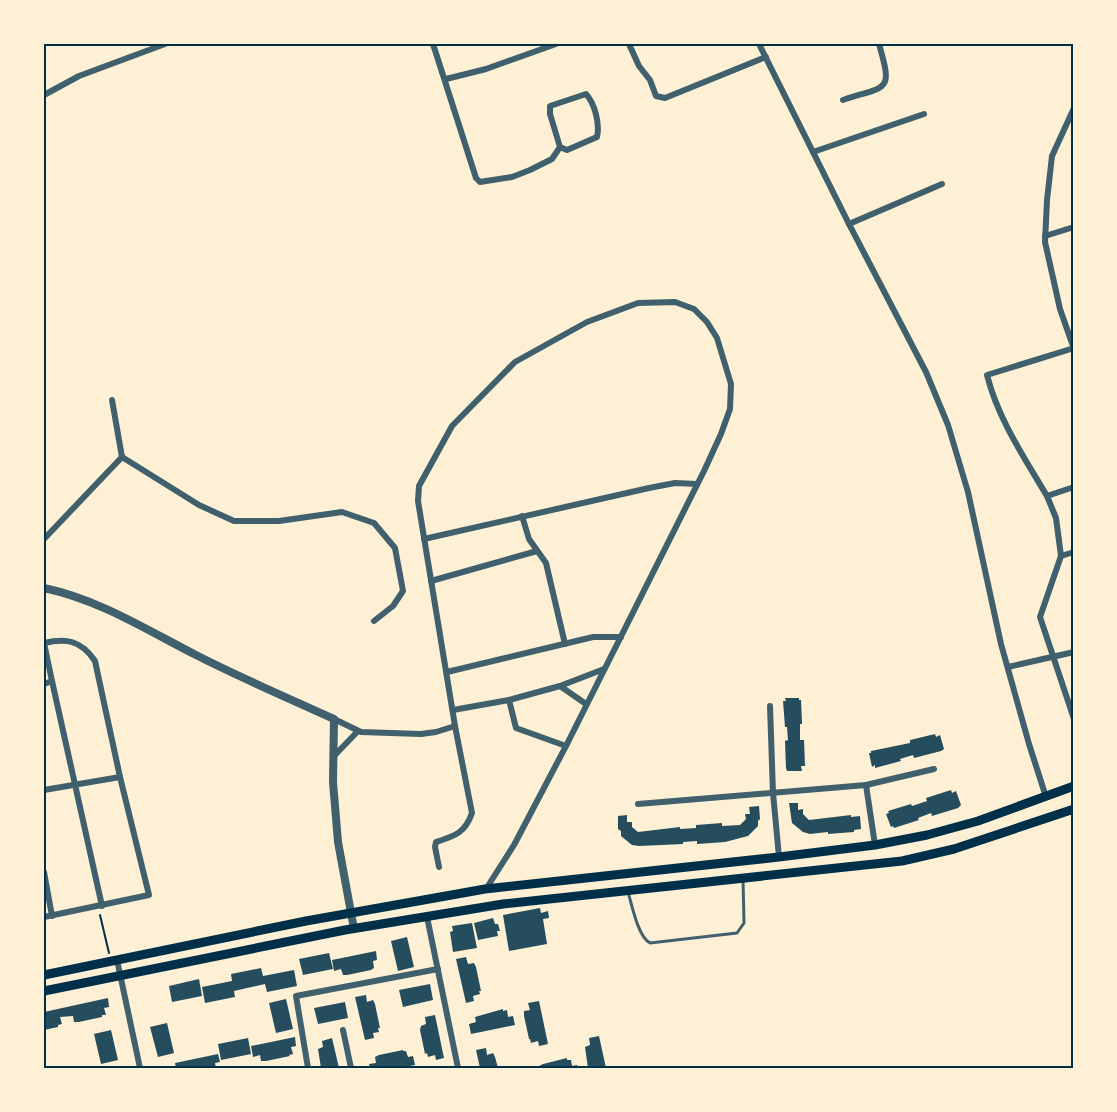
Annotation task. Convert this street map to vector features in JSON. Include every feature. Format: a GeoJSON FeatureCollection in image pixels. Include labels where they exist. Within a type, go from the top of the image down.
{"type":"FeatureCollection","features":[{"type":"Feature","properties":{"kind":"main road"},"geometry":{"type":"LineString","coordinates":[[44,975],[351,912],[485,889],[875,845],[927,835],[978,821],[1074,786]]}},
{"type":"Feature","properties":{"kind":"main road"},"geometry":{"type":"LineString","coordinates":[[44,991],[354,929],[503,904],[902,861],[954,849],[1074,809]]}},
{"type":"Feature","properties":{"kind":"street"},"geometry":{"type":"LineString","coordinates":[[44,95],[79,76],[150,46],[165,44]]}},
{"type":"Feature","properties":{"kind":"street"},"geometry":{"type":"LineString","coordinates":[[433,44],[476,178],[480,182],[512,177],[530,170],[552,159],[560,147]]}},
{"type":"Feature","properties":{"kind":"street"},"geometry":{"type":"LineString","coordinates":[[446,79],[486,69],[556,44]]}},
{"type":"Feature","properties":{"kind":"street"},"geometry":{"type":"LineString","coordinates":[[629,44],[639,66],[650,80],[656,96],[665,98],[766,57]]}},
{"type":"Feature","properties":{"kind":"street"},"geometry":{"type":"LineString","coordinates":[[759,44],[926,372],[948,425],[968,492],[1008,667],[1046,797]]}},
{"type":"Feature","properties":{"kind":"street"},"geometry":{"type":"LineString","coordinates":[[843,100],[881,87],[886,82],[887,74],[879,44]]}},
{"type":"Feature","properties":{"kind":"street"},"geometry":{"type":"LineString","coordinates":[[586,94],[590,99],[599,128],[597,137],[567,150],[560,147],[550,114],[550,106],[586,94]]}},
{"type":"Feature","properties":{"kind":"street"},"geometry":{"type":"LineString","coordinates":[[1074,108],[1052,156],[1045,236],[1060,309],[1073,349],[987,375],[1004,421],[1047,496],[1056,518],[1061,556],[1040,617],[1074,719]]}},
{"type":"Feature","properties":{"kind":"street"},"geometry":{"type":"LineString","coordinates":[[813,152],[924,114]]}},
{"type":"Feature","properties":{"kind":"street"},"geometry":{"type":"LineString","coordinates":[[849,224],[942,184]]}},
{"type":"Feature","properties":{"kind":"street"},"geometry":{"type":"LineString","coordinates":[[1045,236],[1074,227]]}},
{"type":"Feature","properties":{"kind":"street"},"geometry":{"type":"LineString","coordinates":[[439,867],[436,842],[452,837],[467,826],[471,813],[418,501],[419,486],[426,469],[452,426],[514,362],[587,322],[638,303],[675,302],[694,309],[717,338],[731,384],[730,409],[721,434],[566,746],[514,845],[485,889]]}},
{"type":"Feature","properties":{"kind":"street"},"geometry":{"type":"LineString","coordinates":[[112,400],[122,457],[199,506],[234,521],[279,521],[342,512],[374,523],[395,548],[403,591],[393,606],[374,621]]}},
{"type":"Feature","properties":{"kind":"street"},"geometry":{"type":"LineString","coordinates":[[44,540],[122,457]]}},
{"type":"Feature","properties":{"kind":"street"},"geometry":{"type":"LineString","coordinates":[[424,539],[649,488],[675,483],[697,484]]}},
{"type":"Feature","properties":{"kind":"street"},"geometry":{"type":"LineString","coordinates":[[1047,496],[1074,487]]}},
{"type":"Feature","properties":{"kind":"street"},"geometry":{"type":"LineString","coordinates":[[522,516],[529,539],[546,563],[565,644]]}},
{"type":"Feature","properties":{"kind":"street"},"geometry":{"type":"LineString","coordinates":[[431,581],[537,551]]}},
{"type":"Feature","properties":{"kind":"street"},"geometry":{"type":"LineString","coordinates":[[1061,556],[1074,552]]}},
{"type":"Feature","properties":{"kind":"street"},"geometry":{"type":"LineString","coordinates":[[44,588],[132,619],[196,655],[358,731],[421,734],[455,726]]}},
{"type":"Feature","properties":{"kind":"street"},"geometry":{"type":"LineString","coordinates":[[447,672],[593,637],[621,637]]}},
{"type":"Feature","properties":{"kind":"street"},"geometry":{"type":"LineString","coordinates":[[44,917],[100,906],[149,895],[120,777],[98,671],[91,656],[81,646],[61,639],[44,643],[100,906]]}},
{"type":"Feature","properties":{"kind":"street"},"geometry":{"type":"LineString","coordinates":[[1008,667],[1074,652]]}},
{"type":"Feature","properties":{"kind":"street"},"geometry":{"type":"LineString","coordinates":[[453,710],[509,700],[560,686],[604,669]]}},
{"type":"Feature","properties":{"kind":"street"},"geometry":{"type":"LineString","coordinates":[[44,684],[52,681]]}},
{"type":"Feature","properties":{"kind":"street"},"geometry":{"type":"LineString","coordinates":[[560,686],[586,704]]}},
{"type":"Feature","properties":{"kind":"street"},"geometry":{"type":"LineString","coordinates":[[509,700],[516,728],[566,746]]}},
{"type":"Feature","properties":{"kind":"street"},"geometry":{"type":"LineString","coordinates":[[770,706],[779,857]]}},
{"type":"Feature","properties":{"kind":"street"},"geometry":{"type":"LineString","coordinates":[[334,720],[333,782],[338,842],[354,929]]}},
{"type":"Feature","properties":{"kind":"street"},"geometry":{"type":"LineString","coordinates":[[334,756],[358,731]]}},
{"type":"Feature","properties":{"kind":"street"},"geometry":{"type":"LineString","coordinates":[[638,804],[866,785],[934,769]]}},
{"type":"Feature","properties":{"kind":"street"},"geometry":{"type":"LineString","coordinates":[[44,790],[120,777]]}},
{"type":"Feature","properties":{"kind":"street"},"geometry":{"type":"LineString","coordinates":[[866,785],[875,845]]}},
{"type":"Feature","properties":{"kind":"street"},"geometry":{"type":"LineString","coordinates":[[44,872],[52,916]]}},
{"type":"Feature","properties":{"kind":"street"},"geometry":{"type":"LineString","coordinates":[[427,917],[458,1068]]}},
{"type":"Feature","properties":{"kind":"street"},"geometry":{"type":"LineString","coordinates":[[117,960],[140,1068]]}},
{"type":"Feature","properties":{"kind":"street"},"geometry":{"type":"LineString","coordinates":[[308,1068],[296,996],[438,969]]}},
{"type":"Feature","properties":{"kind":"street"},"geometry":{"type":"LineString","coordinates":[[343,1030],[351,1068]]}},
{"type":"Feature","properties":{"kind":"lane"},"geometry":{"type":"LineString","coordinates":[[628,891],[645,941],[650,943],[737,933],[744,923],[743,878]]}},
{"type":"Feature","properties":{"kind":"path"},"geometry":{"type":"LineString","coordinates":[[100,906],[107,947]]}},
{"type":"Feature","properties":{"kind":"building"},"geometry":{"type":"Polygon","coordinates":[[[785,698],[801,700],[800,740],[804,740],[805,766],[801,766],[802,771],[787,771],[786,768],[785,741],[788,740],[783,701],[786,701],[785,698]]]}},
{"type":"Feature","properties":{"kind":"building"},"geometry":{"type":"Polygon","coordinates":[[[935,734],[936,737],[940,735],[944,749],[941,751],[914,758],[913,755],[900,759],[901,761],[872,767],[869,753],[871,751],[910,743],[910,740],[935,734]]]}},
{"type":"Feature","properties":{"kind":"building"},"geometry":{"type":"Polygon","coordinates":[[[951,790],[952,793],[956,791],[961,805],[958,808],[932,816],[931,813],[918,818],[919,820],[891,827],[886,814],[889,813],[888,811],[927,801],[926,798],[951,790]]]}},
{"type":"Feature","properties":{"kind":"building"},"geometry":{"type":"Polygon","coordinates":[[[789,803],[798,803],[798,810],[803,809],[803,814],[809,820],[860,816],[861,829],[854,830],[854,832],[828,834],[828,832],[810,834],[803,832],[792,823],[789,803]]]}},
{"type":"Feature","properties":{"kind":"building"},"geometry":{"type":"Polygon","coordinates":[[[759,806],[758,826],[748,836],[725,842],[697,844],[697,841],[639,846],[632,845],[621,836],[621,831],[618,829],[618,816],[627,815],[627,822],[632,822],[632,827],[638,832],[680,827],[680,829],[696,828],[696,825],[722,823],[722,826],[740,825],[746,819],[745,814],[750,814],[749,807],[759,806]]]}},
{"type":"Feature","properties":{"kind":"building"},"geometry":{"type":"Polygon","coordinates":[[[540,908],[541,913],[548,911],[549,918],[543,919],[547,944],[509,951],[503,915],[540,908]]]}},
{"type":"Feature","properties":{"kind":"building"},"geometry":{"type":"Polygon","coordinates":[[[493,918],[500,931],[497,931],[498,936],[478,940],[474,923],[493,918]]]}},
{"type":"Feature","properties":{"kind":"building"},"geometry":{"type":"Polygon","coordinates":[[[472,923],[477,948],[453,952],[450,932],[453,931],[452,926],[472,923]]]}},
{"type":"Feature","properties":{"kind":"building"},"geometry":{"type":"Polygon","coordinates":[[[407,937],[414,967],[398,971],[391,941],[407,937]]]}},
{"type":"Feature","properties":{"kind":"building"},"geometry":{"type":"Polygon","coordinates":[[[376,951],[377,960],[373,961],[374,968],[371,970],[347,975],[343,975],[341,969],[334,971],[332,960],[376,951]]]}},
{"type":"Feature","properties":{"kind":"building"},"geometry":{"type":"Polygon","coordinates":[[[329,953],[333,969],[303,975],[299,959],[329,953]]]}},
{"type":"Feature","properties":{"kind":"building"},"geometry":{"type":"Polygon","coordinates":[[[466,957],[468,964],[474,963],[476,967],[481,991],[479,991],[480,994],[473,996],[474,1001],[466,1003],[456,959],[466,957]]]}},
{"type":"Feature","properties":{"kind":"building"},"geometry":{"type":"Polygon","coordinates":[[[261,968],[263,976],[294,970],[297,986],[267,992],[265,984],[234,991],[235,997],[205,1003],[202,987],[232,981],[231,974],[261,968]]]}},
{"type":"Feature","properties":{"kind":"building"},"geometry":{"type":"Polygon","coordinates":[[[199,979],[202,996],[172,1002],[169,986],[199,979]]]}},
{"type":"Feature","properties":{"kind":"building"},"geometry":{"type":"Polygon","coordinates":[[[430,984],[433,1000],[403,1007],[399,990],[430,984]]]}},
{"type":"Feature","properties":{"kind":"building"},"geometry":{"type":"Polygon","coordinates":[[[366,995],[367,1002],[373,1000],[375,1004],[380,1028],[378,1028],[379,1032],[373,1033],[374,1038],[365,1040],[355,997],[366,995]]]}},
{"type":"Feature","properties":{"kind":"building"},"geometry":{"type":"Polygon","coordinates":[[[108,998],[109,1007],[104,1008],[106,1015],[102,1017],[74,1022],[73,1016],[60,1017],[62,1024],[44,1030],[44,1012],[108,998]]]}},
{"type":"Feature","properties":{"kind":"building"},"geometry":{"type":"Polygon","coordinates":[[[286,999],[293,1029],[276,1033],[269,1003],[286,999]]]}},
{"type":"Feature","properties":{"kind":"building"},"geometry":{"type":"Polygon","coordinates":[[[539,1001],[548,1044],[539,1046],[538,1041],[531,1043],[529,1039],[524,1011],[530,1010],[528,1003],[539,1001]]]}},
{"type":"Feature","properties":{"kind":"building"},"geometry":{"type":"Polygon","coordinates":[[[345,1002],[348,1018],[318,1024],[314,1008],[345,1002]]]}},
{"type":"Feature","properties":{"kind":"building"},"geometry":{"type":"Polygon","coordinates":[[[503,1009],[503,1011],[507,1010],[508,1017],[513,1016],[515,1025],[471,1034],[469,1024],[476,1022],[475,1017],[503,1009]]]}},
{"type":"Feature","properties":{"kind":"building"},"geometry":{"type":"Polygon","coordinates":[[[435,1015],[444,1058],[436,1060],[435,1055],[428,1057],[427,1053],[425,1054],[420,1030],[421,1026],[426,1024],[425,1017],[435,1015]]]}},
{"type":"Feature","properties":{"kind":"building"},"geometry":{"type":"Polygon","coordinates":[[[167,1023],[174,1053],[158,1057],[150,1027],[167,1023]]]}},
{"type":"Feature","properties":{"kind":"building"},"geometry":{"type":"Polygon","coordinates":[[[111,1030],[118,1060],[101,1064],[94,1034],[111,1030]]]}},
{"type":"Feature","properties":{"kind":"building"},"geometry":{"type":"Polygon","coordinates":[[[599,1036],[606,1068],[588,1068],[585,1047],[590,1045],[589,1038],[599,1036]]]}},
{"type":"Feature","properties":{"kind":"building"},"geometry":{"type":"Polygon","coordinates":[[[295,1037],[296,1046],[291,1047],[293,1054],[290,1056],[266,1061],[261,1061],[260,1055],[253,1057],[251,1046],[295,1037]]]}},
{"type":"Feature","properties":{"kind":"building"},"geometry":{"type":"Polygon","coordinates":[[[248,1038],[251,1054],[221,1060],[218,1044],[248,1038]]]}},
{"type":"Feature","properties":{"kind":"building"},"geometry":{"type":"Polygon","coordinates":[[[332,1038],[339,1068],[321,1068],[318,1049],[323,1047],[322,1041],[332,1038]]]}},
{"type":"Feature","properties":{"kind":"building"},"geometry":{"type":"Polygon","coordinates":[[[486,1048],[487,1055],[493,1053],[498,1068],[480,1068],[476,1050],[486,1048]]]}},
{"type":"Feature","properties":{"kind":"building"},"geometry":{"type":"Polygon","coordinates":[[[406,1051],[408,1057],[413,1056],[415,1065],[399,1068],[370,1068],[369,1064],[376,1063],[375,1057],[406,1051]]]}},
{"type":"Feature","properties":{"kind":"building"},"geometry":{"type":"Polygon","coordinates":[[[218,1054],[220,1062],[215,1063],[216,1068],[176,1068],[175,1063],[218,1054]]]}},
{"type":"Feature","properties":{"kind":"building"},"geometry":{"type":"Polygon","coordinates":[[[567,1058],[571,1060],[572,1066],[577,1065],[578,1068],[540,1068],[539,1066],[543,1064],[567,1058]]]}}]}
